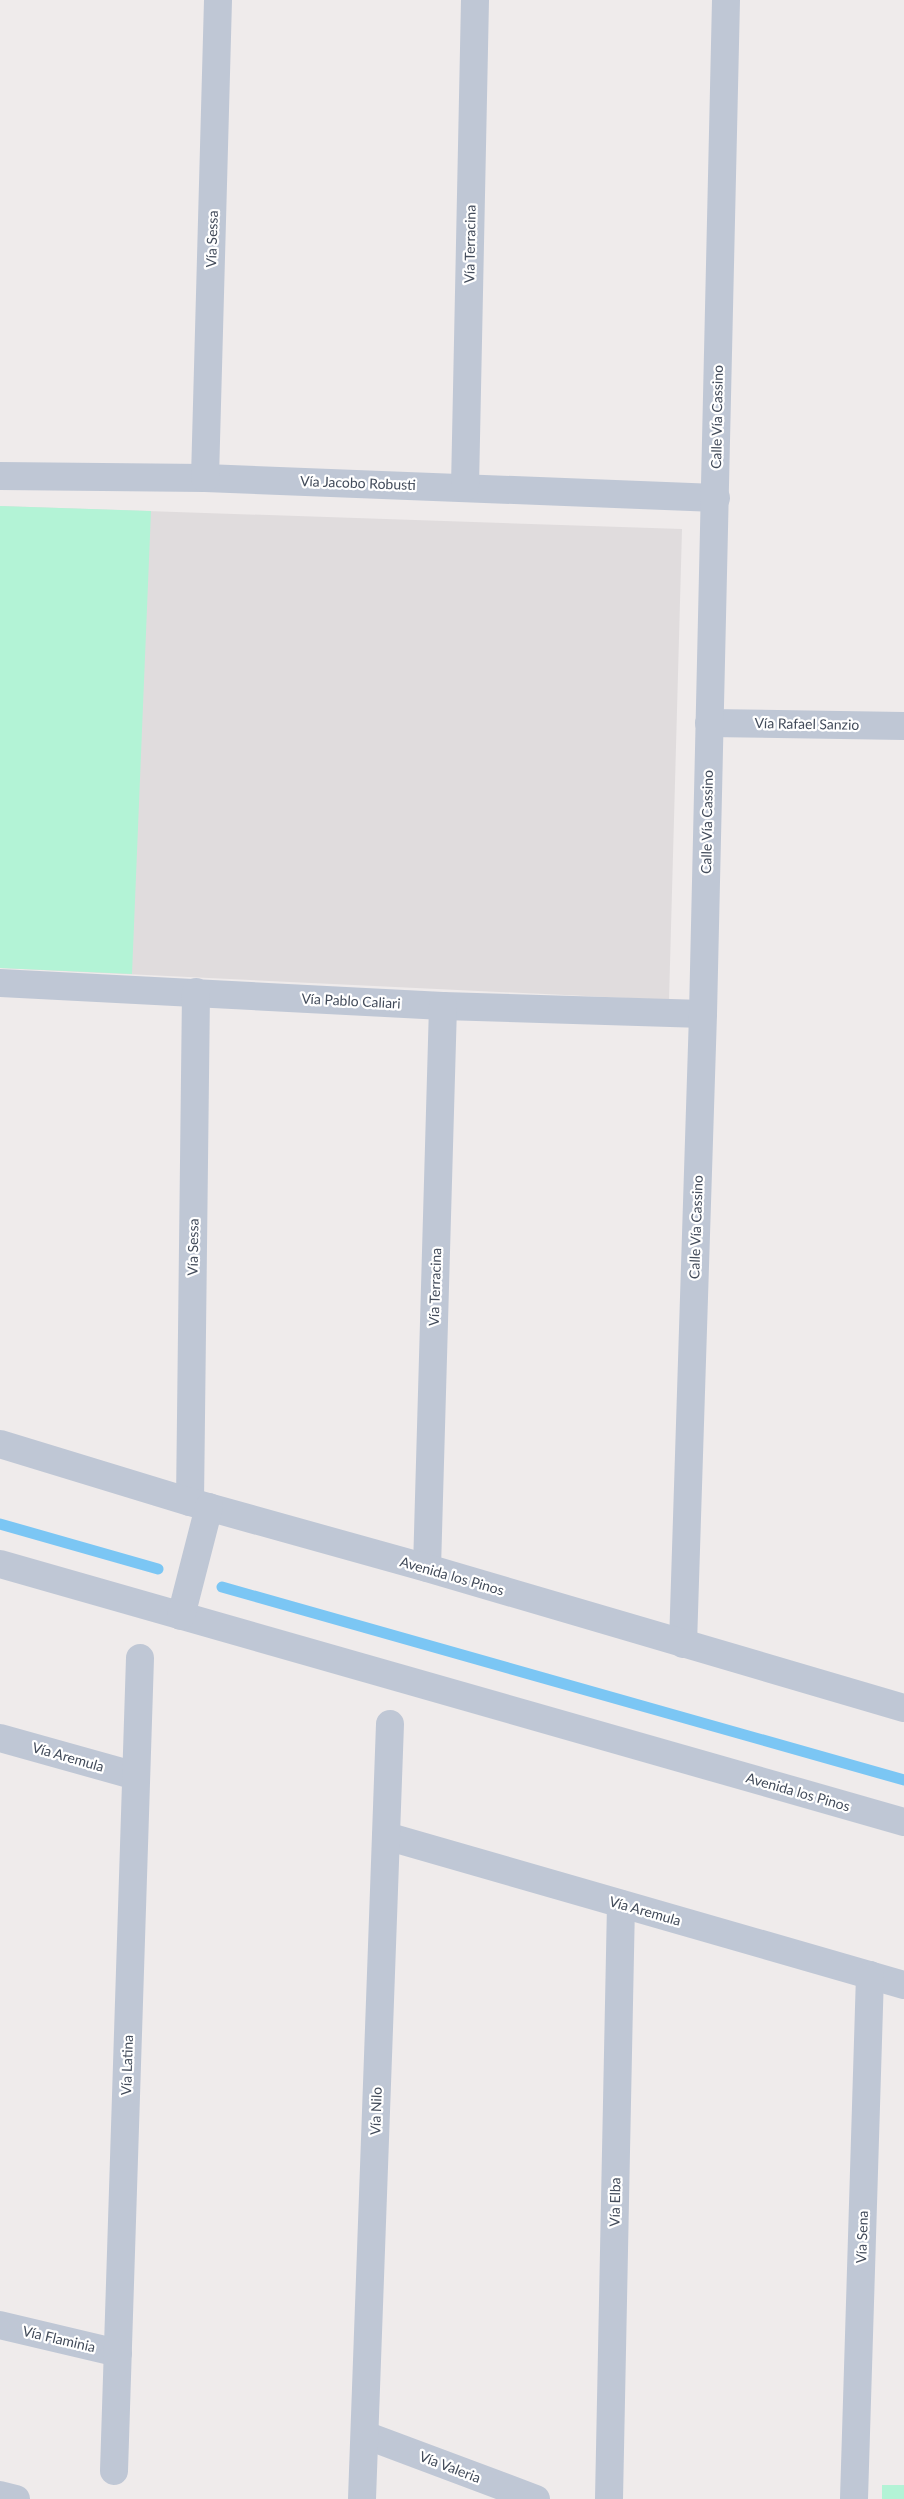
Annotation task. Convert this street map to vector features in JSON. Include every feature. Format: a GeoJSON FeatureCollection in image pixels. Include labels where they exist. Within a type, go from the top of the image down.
{"type":"FeatureCollection","features":[{"type":"Feature","properties":{"kind":"street","name":"Vía Sessa"},"geometry":{"type":"LineString","coordinates":[[205,478],[218,0]]}},
{"type":"Feature","properties":{"kind":"street","name":"Vía Terracina"},"geometry":{"type":"LineString","coordinates":[[465,488],[475,0]]}},
{"type":"Feature","properties":{"kind":"street","name":"Calle Vía Cassino"},"geometry":{"type":"LineString","coordinates":[[683,1644],[716,498],[726,0]]}},
{"type":"Feature","properties":{"kind":"street","name":"Vía Jacobo Robusti"},"geometry":{"type":"LineString","coordinates":[[0,476],[205,478],[716,498]]}},
{"type":"Feature","properties":{"kind":"street","name":"Vía Rafael Sanzio"},"geometry":{"type":"LineString","coordinates":[[709,723],[904,726]]}},
{"type":"Feature","properties":{"kind":"street","name":"Vía Pablo Caliari"},"geometry":{"type":"LineString","coordinates":[[0,983],[443,1006],[702,1014]]}},
{"type":"Feature","properties":{"kind":"street","name":"Vía Sessa"},"geometry":{"type":"LineString","coordinates":[[181,1616],[200,1505],[196,992]]}},
{"type":"Feature","properties":{"kind":"street","name":"Vía Terracina"},"geometry":{"type":"LineString","coordinates":[[427,1568],[443,1006]]}},
{"type":"Feature","properties":{"kind":"street","name":"Avenida los Pinos"},"geometry":{"type":"LineString","coordinates":[[0,1444],[200,1505],[427,1568],[904,1708]]}},
{"type":"Feature","properties":{"kind":"street","name":"Avenida los Pinos"},"geometry":{"type":"LineString","coordinates":[[0,1564],[904,1822]]}},
{"type":"Feature","properties":{"kind":"street","name":"Vía Latina"},"geometry":{"type":"LineString","coordinates":[[114,2471],[140,1658]]}},
{"type":"Feature","properties":{"kind":"street","name":"Vía Nilo"},"geometry":{"type":"LineString","coordinates":[[362,2499],[390,1724]]}},
{"type":"Feature","properties":{"kind":"street","name":"Vía Aremula"},"geometry":{"type":"LineString","coordinates":[[0,1738],[136,1776]]}},
{"type":"Feature","properties":{"kind":"street","name":"Vía Aremula"},"geometry":{"type":"LineString","coordinates":[[386,1836],[904,1985]]}},
{"type":"Feature","properties":{"kind":"street","name":"Vía Elba"},"geometry":{"type":"LineString","coordinates":[[609,2499],[621,1904]]}},
{"type":"Feature","properties":{"kind":"street","name":"Vía Sena"},"geometry":{"type":"LineString","coordinates":[[854,2499],[870,1976]]}},
{"type":"Feature","properties":{"kind":"street","name":"Vía Flaminia"},"geometry":{"type":"LineString","coordinates":[[0,2325],[118,2353]]}},
{"type":"Feature","properties":{"kind":"street","name":"Vía Valeria"},"geometry":{"type":"LineString","coordinates":[[365,2435],[536,2499]]}},
{"type":"Feature","properties":{"kind":"street"},"geometry":{"type":"LineString","coordinates":[[0,2496],[16,2499]]}},
{"type":"Feature","properties":{"kind":"shaded area"},"geometry":{"type":"Polygon","coordinates":[[[0,506],[682,529],[669,1000],[0,968],[0,506]]]}},
{"type":"Feature","properties":{"kind":"green space"},"geometry":{"type":"Polygon","coordinates":[[[0,506],[151,511],[132,974],[0,968],[0,506]]]}},
{"type":"Feature","properties":{"kind":"green space"},"geometry":{"type":"Polygon","coordinates":[[[882,2485],[904,2485],[904,2499],[882,2499],[882,2485]]]}},
{"type":"Feature","properties":{"kind":"waterway"},"geometry":{"type":"LineString","coordinates":[[0,1524],[158,1569]]}},
{"type":"Feature","properties":{"kind":"waterway"},"geometry":{"type":"LineString","coordinates":[[222,1587],[904,1780]]}}]}
